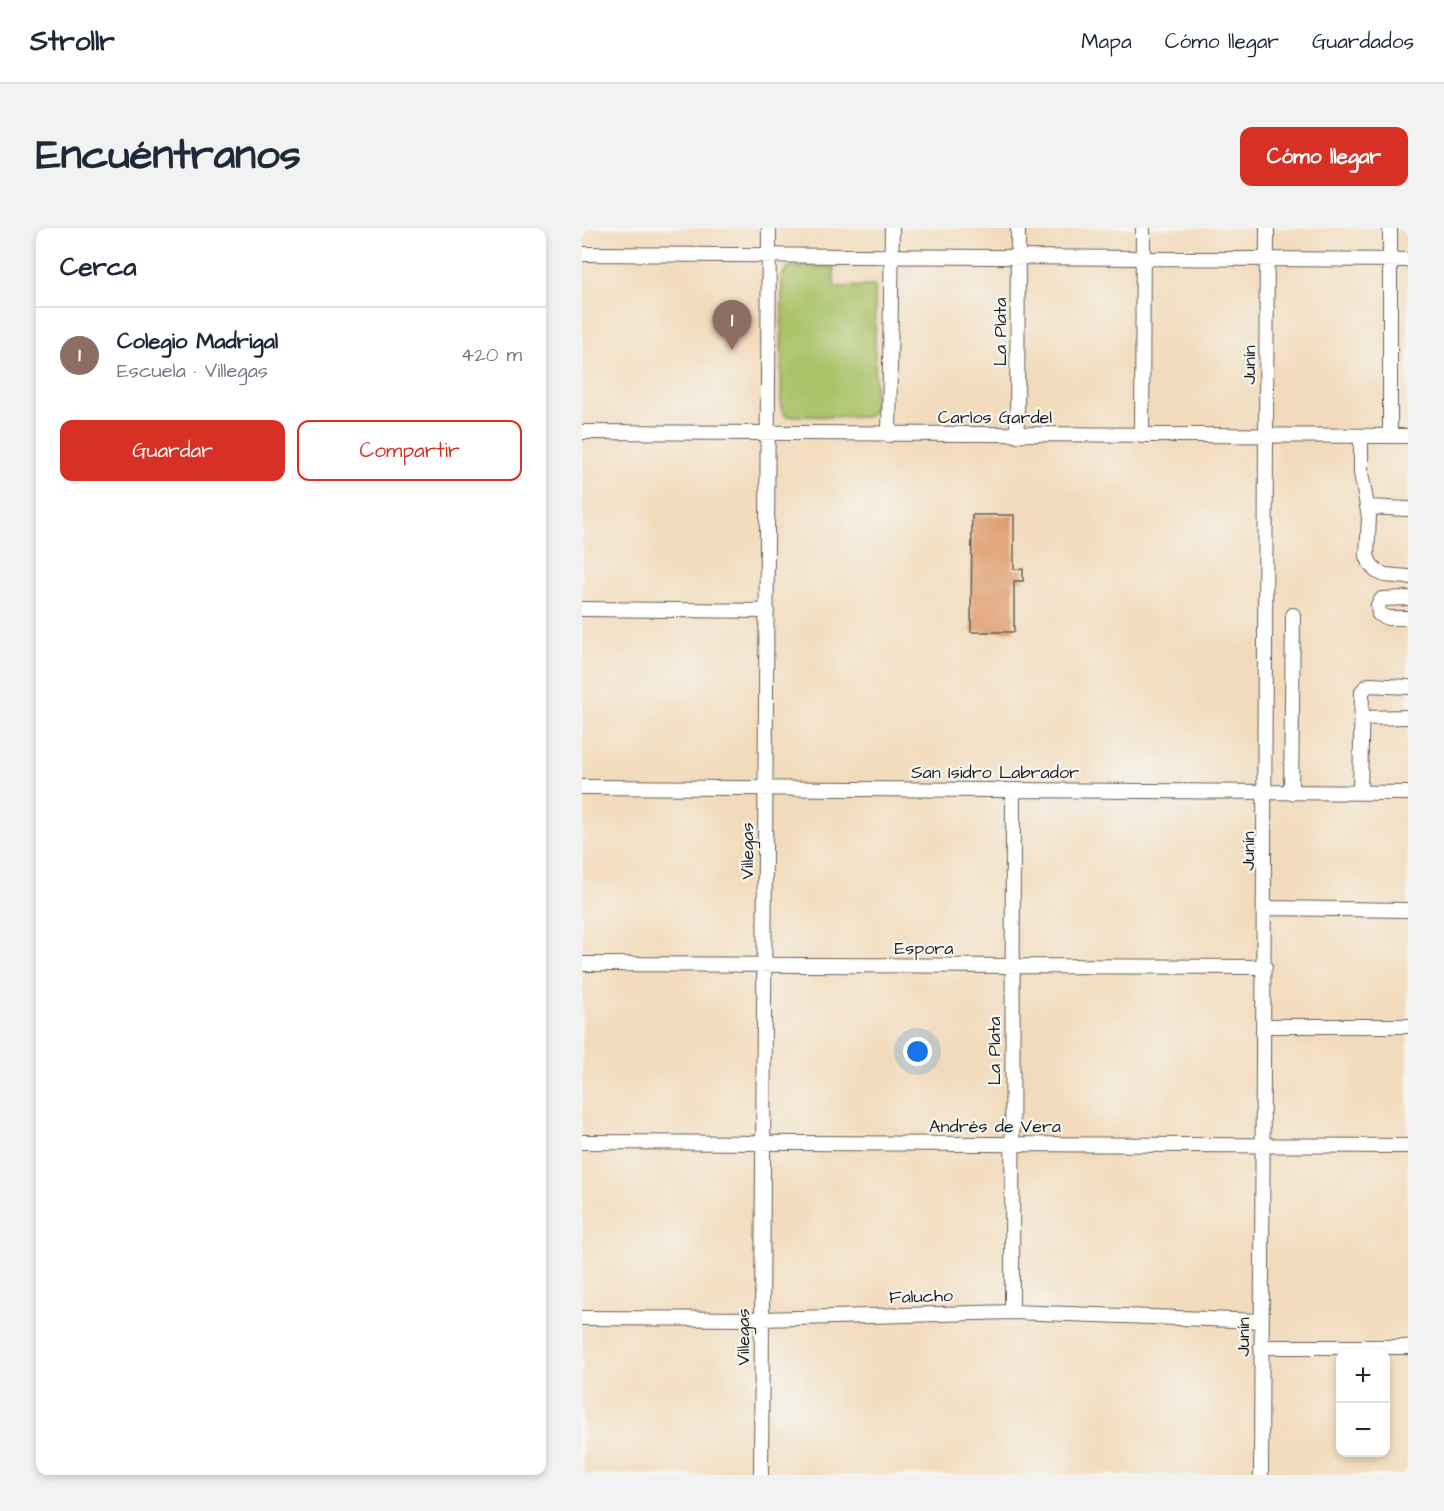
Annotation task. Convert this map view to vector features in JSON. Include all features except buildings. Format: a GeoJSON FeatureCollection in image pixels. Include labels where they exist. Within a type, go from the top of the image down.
{"type":"FeatureCollection","features":[{"type":"Feature","properties":{"kind":"street","name":"Villegas"},"geometry":{"type":"LineString","coordinates":[[761,1475],[769,228]]}},
{"type":"Feature","properties":{"kind":"street"},"geometry":{"type":"LineString","coordinates":[[890,435],[892,228]]}},
{"type":"Feature","properties":{"kind":"street","name":"La Plata"},"geometry":{"type":"LineString","coordinates":[[1017,436],[1018,228]]}},
{"type":"Feature","properties":{"kind":"street"},"geometry":{"type":"LineString","coordinates":[[1142,436],[1143,228]]}},
{"type":"Feature","properties":{"kind":"street","name":"Junín"},"geometry":{"type":"LineString","coordinates":[[1261,1475],[1266,908],[1267,228]]}},
{"type":"Feature","properties":{"kind":"street"},"geometry":{"type":"LineString","coordinates":[[1390,228],[1390,436]]}},
{"type":"Feature","properties":{"kind":"street"},"geometry":{"type":"LineString","coordinates":[[582,254],[1408,260]]}},
{"type":"Feature","properties":{"kind":"street","name":"Carlos Gardel"},"geometry":{"type":"LineString","coordinates":[[582,432],[1017,436],[1408,436]]}},
{"type":"Feature","properties":{"kind":"street"},"geometry":{"type":"LineString","coordinates":[[1361,436],[1361,473],[1368,507],[1367,556],[1376,571],[1385,575],[1408,577]]}},
{"type":"Feature","properties":{"kind":"street"},"geometry":{"type":"LineString","coordinates":[[1368,507],[1408,509]]}},
{"type":"Feature","properties":{"kind":"street"},"geometry":{"type":"LineString","coordinates":[[1408,598],[1382,599],[1378,605],[1379,614],[1388,618],[1408,618]]}},
{"type":"Feature","properties":{"kind":"street"},"geometry":{"type":"LineString","coordinates":[[582,609],[767,611]]}},
{"type":"Feature","properties":{"kind":"street"},"geometry":{"type":"LineString","coordinates":[[1291,793],[1293,615]]}},
{"type":"Feature","properties":{"kind":"street"},"geometry":{"type":"LineString","coordinates":[[1360,793],[1362,691],[1369,685],[1408,687]]}},
{"type":"Feature","properties":{"kind":"street"},"geometry":{"type":"LineString","coordinates":[[1361,718],[1408,717]]}},
{"type":"Feature","properties":{"kind":"street","name":"San Isidro Labrador"},"geometry":{"type":"LineString","coordinates":[[582,787],[1408,793]]}},
{"type":"Feature","properties":{"kind":"street","name":"La Plata"},"geometry":{"type":"LineString","coordinates":[[1012,1312],[1013,790]]}},
{"type":"Feature","properties":{"kind":"street"},"geometry":{"type":"LineString","coordinates":[[1266,908],[1408,910]]}},
{"type":"Feature","properties":{"kind":"street","name":"Espora"},"geometry":{"type":"LineString","coordinates":[[582,964],[1265,967]]}},
{"type":"Feature","properties":{"kind":"street"},"geometry":{"type":"LineString","coordinates":[[1264,1026],[1408,1026]]}},
{"type":"Feature","properties":{"kind":"street","name":"Andrés de Vera"},"geometry":{"type":"LineString","coordinates":[[582,1142],[1408,1146]]}},
{"type":"Feature","properties":{"kind":"street","name":"Falucho"},"geometry":{"type":"LineString","coordinates":[[582,1318],[761,1319],[1012,1312],[1262,1321]]}},
{"type":"Feature","properties":{"kind":"street"},"geometry":{"type":"LineString","coordinates":[[1261,1347],[1408,1347]]}},
{"type":"Feature","properties":{"kind":"green space"},"geometry":{"type":"Polygon","coordinates":[[[788,267],[834,267],[834,287],[875,286],[875,410],[867,417],[786,416],[781,409],[782,276],[788,267]]]}},
{"type":"Feature","properties":{"kind":"place","name":"Colegio Madrigal"},"geometry":{"type":"Point","coordinates":[732,350]}}]}
